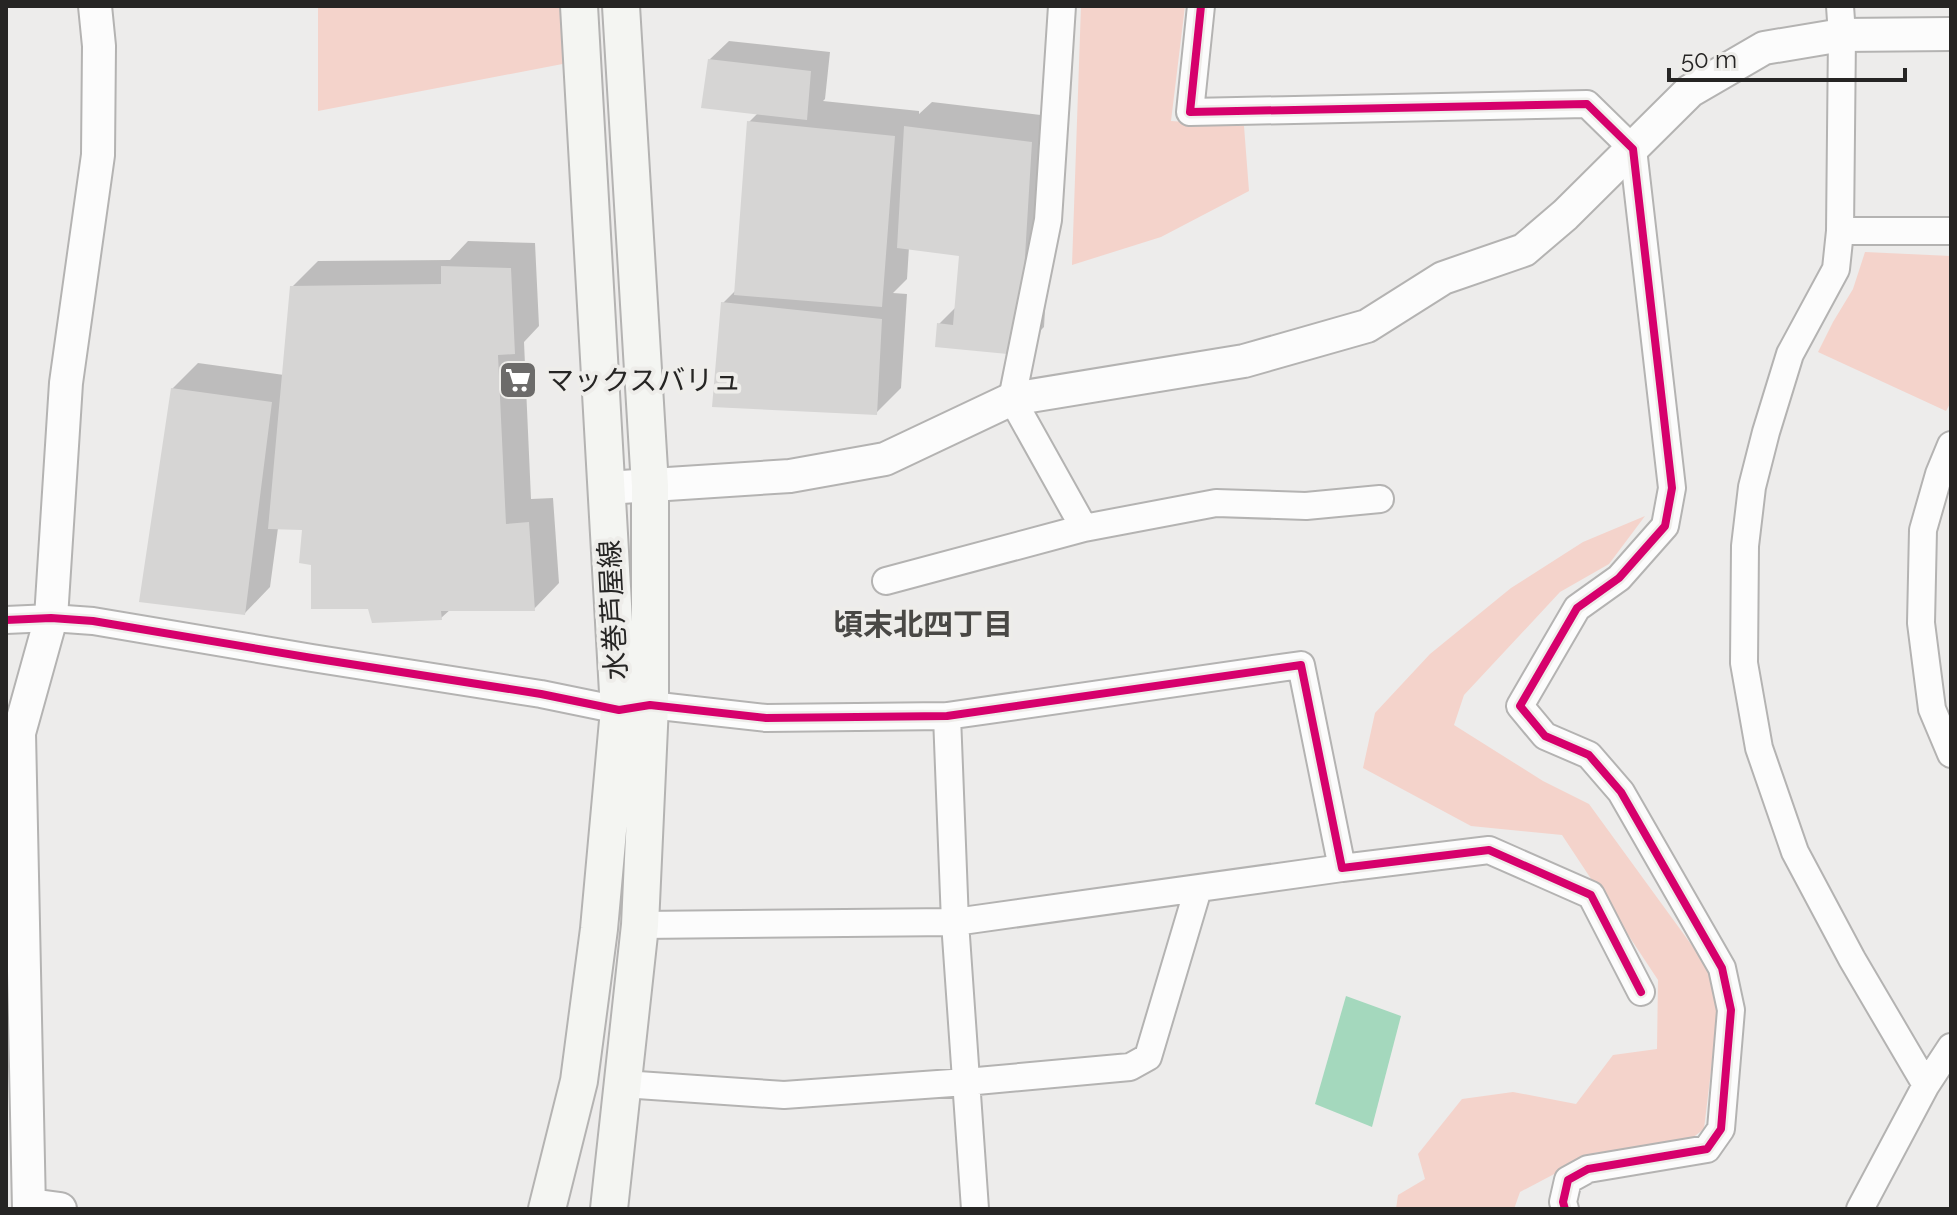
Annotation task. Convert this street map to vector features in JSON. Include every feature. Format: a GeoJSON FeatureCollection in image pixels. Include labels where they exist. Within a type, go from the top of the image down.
{"type":"FeatureCollection","features":[{"type":"Feature","properties":{"kind":"main road","name":"水巻芦屋線"},"geometry":{"type":"LineString","coordinates":[[579,6],[606,488],[634,708],[640,925],[609,1209]]}},
{"type":"Feature","properties":{"kind":"main road","name":"水巻芦屋線"},"geometry":{"type":"LineString","coordinates":[[547,1209],[579,1081],[634,708],[650,486],[621,6]]}},
{"type":"Feature","properties":{"kind":"street"},"geometry":{"type":"LineString","coordinates":[[40,1208],[19,733],[51,618],[66,383],[98,155],[99,46],[95,6]]}},
{"type":"Feature","properties":{"kind":"street"},"geometry":{"type":"LineString","coordinates":[[1062,6],[1048,220],[1012,399],[1084,528]]}},
{"type":"Feature","properties":{"kind":"street"},"geometry":{"type":"LineString","coordinates":[[1201,6],[1190,112],[1587,104],[1633,149],[1672,488],[1665,526],[1619,578],[1577,608],[1520,706],[1545,736],[1589,755],[1621,792],[1722,968],[1731,1010],[1721,1129],[1707,1149],[1588,1169],[1568,1180],[1563,1202],[1565,1209]]}},
{"type":"Feature","properties":{"kind":"street"},"geometry":{"type":"LineString","coordinates":[[606,488],[790,476],[885,459],[1012,399],[1244,361],[1367,326],[1443,278],[1524,250],[1565,215],[1690,91],[1764,48],[1841,21],[1951,34]]}},
{"type":"Feature","properties":{"kind":"street"},"geometry":{"type":"LineString","coordinates":[[1841,21],[1840,231],[1836,269],[1790,354],[1752,487],[1745,546],[1744,663],[1759,748],[1795,852],[1852,959],[1926,1085]]}},
{"type":"Feature","properties":{"kind":"street"},"geometry":{"type":"LineString","coordinates":[[1840,231],[1951,231]]}},
{"type":"Feature","properties":{"kind":"street"},"geometry":{"type":"LineString","coordinates":[[1951,445],[1923,530],[1921,623],[1932,709],[1951,754]]}},
{"type":"Feature","properties":{"kind":"street"},"geometry":{"type":"LineString","coordinates":[[886,581],[1084,528],[1216,503],[1306,506],[1380,499]]}},
{"type":"Feature","properties":{"kind":"street"},"geometry":{"type":"LineString","coordinates":[[6,620],[51,618],[93,621],[634,708],[766,718],[947,716],[1301,665],[1342,868]]}},
{"type":"Feature","properties":{"kind":"street"},"geometry":{"type":"LineString","coordinates":[[947,716],[955,922],[975,1209]]}},
{"type":"Feature","properties":{"kind":"street"},"geometry":{"type":"LineString","coordinates":[[640,925],[955,922],[1489,850],[1591,895],[1641,992]]}},
{"type":"Feature","properties":{"kind":"street"},"geometry":{"type":"LineString","coordinates":[[623,1084],[784,1095],[1130,1067],[1148,1057],[1198,889]]}},
{"type":"Feature","properties":{"kind":"street"},"geometry":{"type":"LineString","coordinates":[[1860,1209],[1926,1085],[1951,1047]]}},
{"type":"Feature","properties":{"kind":"shaded area"},"geometry":{"type":"Polygon","coordinates":[[[318,6],[577,6],[578,61],[318,111],[318,6]]]}},
{"type":"Feature","properties":{"kind":"shaded area"},"geometry":{"type":"Polygon","coordinates":[[[1081,6],[1185,6],[1171,121],[1244,126],[1249,191],[1161,237],[1072,265],[1081,6]]]}},
{"type":"Feature","properties":{"kind":"shaded area"},"geometry":{"type":"Polygon","coordinates":[[[1865,252],[1951,256],[1951,402],[1946,411],[1818,352],[1853,289],[1865,252]]]}},
{"type":"Feature","properties":{"kind":"shaded area"},"geometry":{"type":"Polygon","coordinates":[[[1645,516],[1609,564],[1560,592],[1464,695],[1454,725],[1543,781],[1589,804],[1712,973],[1718,1012],[1704,1129],[1687,1142],[1594,1153],[1520,1192],[1514,1209],[1396,1209],[1398,1195],[1425,1179],[1418,1154],[1462,1099],[1513,1092],[1576,1104],[1613,1055],[1657,1049],[1658,980],[1562,835],[1471,826],[1363,768],[1375,713],[1430,654],[1511,588],[1583,542],[1645,516]]]}},
{"type":"Feature","properties":{"kind":"shaded area"},"geometry":{"type":"Polygon","coordinates":[[[1346,996],[1401,1016],[1372,1127],[1315,1104],[1346,996]]]}},
{"type":"Feature","properties":{"kind":"building"},"geometry":{"type":"Polygon","coordinates":[[[708,59],[811,71],[807,120],[701,108],[708,59]]]}},
{"type":"Feature","properties":{"kind":"building"},"geometry":{"type":"Polygon","coordinates":[[[747,121],[895,136],[882,307],[734,295],[747,121]]]}},
{"type":"Feature","properties":{"kind":"building"},"geometry":{"type":"Polygon","coordinates":[[[904,126],[1032,142],[1019,355],[935,347],[937,323],[953,325],[959,256],[897,248],[904,126]]]}},
{"type":"Feature","properties":{"kind":"building"},"geometry":{"type":"Polygon","coordinates":[[[441,266],[511,268],[515,354],[498,355],[506,524],[529,522],[535,611],[441,611],[442,620],[372,623],[368,609],[311,609],[311,565],[299,563],[302,530],[268,529],[290,286],[441,284],[441,266]]]}},
{"type":"Feature","properties":{"kind":"building"},"geometry":{"type":"Polygon","coordinates":[[[721,302],[882,319],[877,415],[712,407],[721,302]]]}},
{"type":"Feature","properties":{"kind":"building"},"geometry":{"type":"Polygon","coordinates":[[[171,388],[272,402],[245,615],[139,602],[171,388]]]}},
{"type":"Feature","properties":{"kind":"cycle path"},"geometry":{"type":"LineString","coordinates":[[1201,6],[1190,112],[1587,104],[1633,149],[1672,488],[1665,526],[1619,578],[1577,608],[1520,706],[1545,736],[1589,755],[1621,792],[1722,968],[1731,1010],[1721,1129],[1707,1149],[1588,1169],[1568,1180],[1563,1202],[1565,1209]]}},
{"type":"Feature","properties":{"kind":"cycle path"},"geometry":{"type":"LineString","coordinates":[[6,620],[51,618],[93,621],[541,694],[619,710],[650,705],[766,718],[947,716],[1301,665],[1342,868],[1489,850],[1591,895],[1641,992]]}},
{"type":"Feature","properties":{"kind":"place","name":"マックスバリュ"},"geometry":{"type":"Point","coordinates":[518,380]}},
{"type":"Feature","properties":{"kind":"district","name":"頃末北四丁目"},"geometry":{"type":"Point","coordinates":[923,624]}}]}
